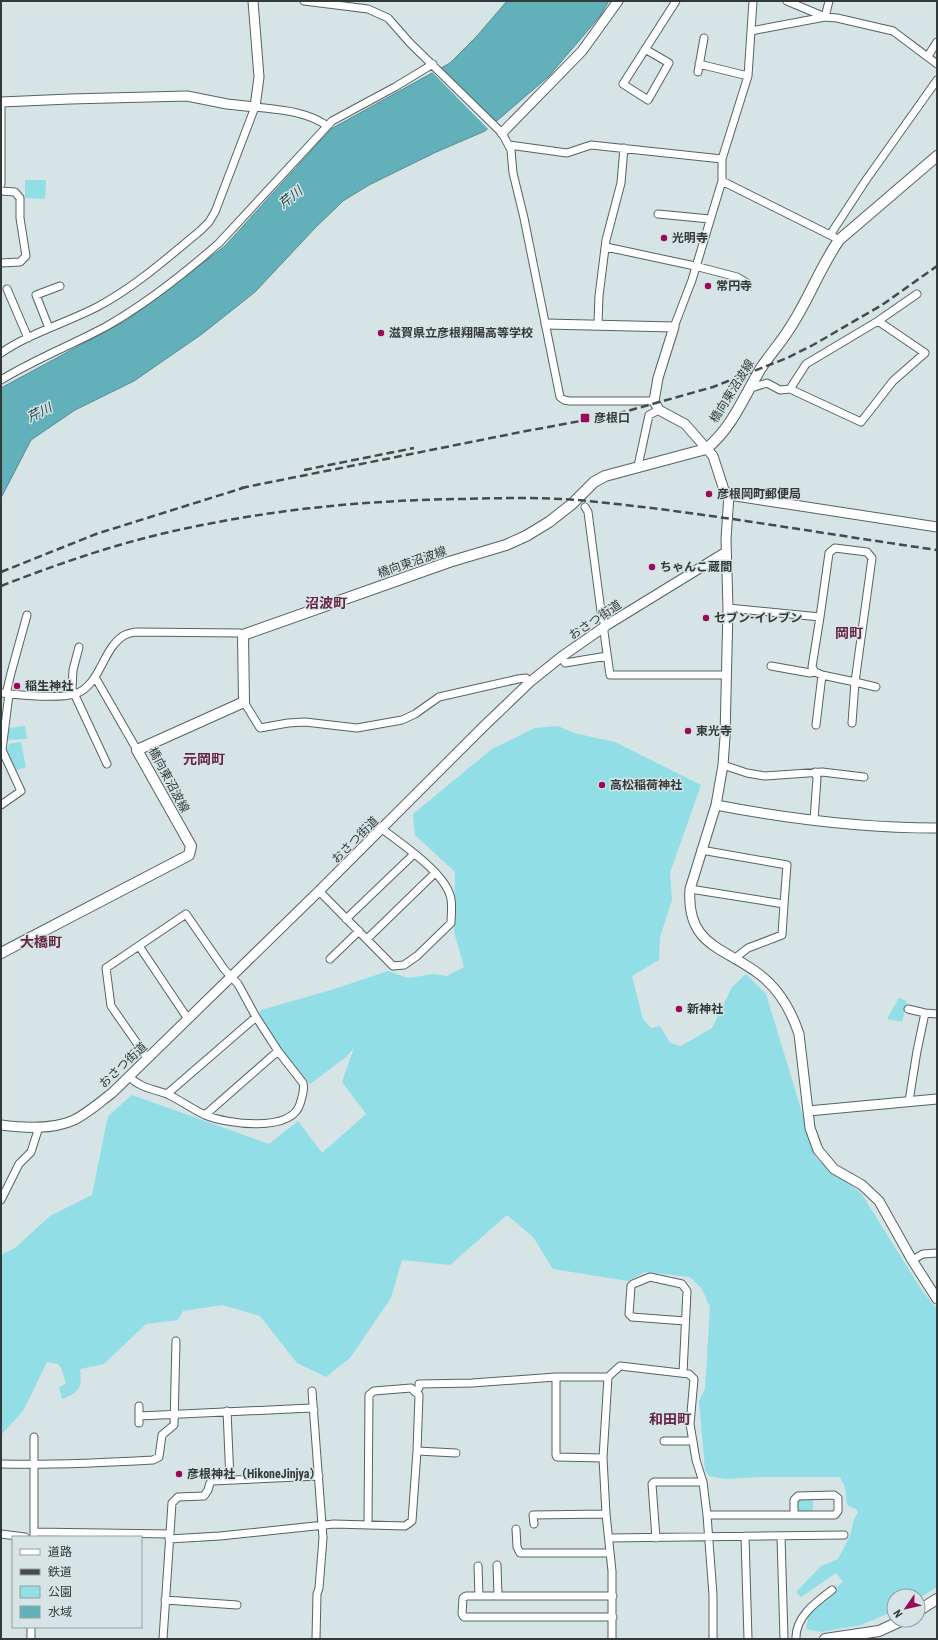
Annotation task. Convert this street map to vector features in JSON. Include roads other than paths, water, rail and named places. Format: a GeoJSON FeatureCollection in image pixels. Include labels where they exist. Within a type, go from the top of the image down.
{"type":"FeatureCollection","features":[{"type":"Feature","properties":{"kind":"main road","name":"橋向東沼波線"},"geometry":{"type":"LineString","coordinates":[[243,635],[449,562],[506,545],[526,536],[549,522],[572,504],[594,482],[605,476],[706,449],[713,443],[735,416],[761,369],[793,324],[831,251],[835,238],[937,156]]}},
{"type":"Feature","properties":{"kind":"main road"},"geometry":{"type":"LineString","coordinates":[[243,635],[244,702]]}},
{"type":"Feature","properties":{"kind":"main road","name":"橋向東沼波線"},"geometry":{"type":"LineString","coordinates":[[1,953],[189,855],[190,846],[137,750],[244,702]]}},
{"type":"Feature","properties":{"kind":"main road"},"geometry":{"type":"LineString","coordinates":[[926,1606],[937,1599]]}},
{"type":"Feature","properties":{"kind":"main road"},"geometry":{"type":"LineString","coordinates":[[825,1639],[879,1635],[890,1628]]}},
{"type":"Feature","properties":{"kind":"street"},"geometry":{"type":"LineString","coordinates":[[1,353],[28,338],[96,307],[134,284],[200,231],[209,222],[215,212],[255,107],[259,77],[253,1]]}},
{"type":"Feature","properties":{"kind":"street"},"geometry":{"type":"LineString","coordinates":[[304,1],[368,9],[393,21],[410,43],[436,66],[498,130],[509,145],[512,156],[513,173],[524,218],[560,397],[564,400],[570,401],[654,401]]}},
{"type":"Feature","properties":{"kind":"street"},"geometry":{"type":"LineString","coordinates":[[498,130],[582,51],[618,1]]}},
{"type":"Feature","properties":{"kind":"street"},"geometry":{"type":"LineString","coordinates":[[645,49],[669,63],[648,100],[624,84],[645,49],[676,1]]}},
{"type":"Feature","properties":{"kind":"street"},"geometry":{"type":"LineString","coordinates":[[753,1],[748,76],[722,159],[722,181],[692,280],[674,327],[658,378],[654,401],[659,410],[685,424],[712,456],[724,490],[729,495],[937,527]]}},
{"type":"Feature","properties":{"kind":"street"},"geometry":{"type":"LineString","coordinates":[[787,1],[825,17]]}},
{"type":"Feature","properties":{"kind":"street"},"geometry":{"type":"LineString","coordinates":[[825,17],[829,1]]}},
{"type":"Feature","properties":{"kind":"street"},"geometry":{"type":"LineString","coordinates":[[751,31],[825,17],[837,18],[893,31],[937,64]]}},
{"type":"Feature","properties":{"kind":"street"},"geometry":{"type":"LineString","coordinates":[[704,38],[698,68],[748,76]]}},
{"type":"Feature","properties":{"kind":"street"},"geometry":{"type":"LineString","coordinates":[[928,56],[937,42]]}},
{"type":"Feature","properties":{"kind":"street"},"geometry":{"type":"LineString","coordinates":[[1,380],[107,326],[202,259],[243,218],[326,125],[343,114],[436,66]]}},
{"type":"Feature","properties":{"kind":"street"},"geometry":{"type":"LineString","coordinates":[[722,181],[835,238],[866,180],[937,80]]}},
{"type":"Feature","properties":{"kind":"street"},"geometry":{"type":"LineString","coordinates":[[1,184],[1,102],[187,96],[227,104],[296,112],[318,120],[326,125]]}},
{"type":"Feature","properties":{"kind":"street"},"geometry":{"type":"LineString","coordinates":[[509,145],[567,153],[591,145],[722,159]]}},
{"type":"Feature","properties":{"kind":"street"},"geometry":{"type":"LineString","coordinates":[[598,324],[599,296],[606,247],[621,183],[624,148]]}},
{"type":"Feature","properties":{"kind":"street"},"geometry":{"type":"LineString","coordinates":[[1,191],[16,192],[20,198],[20,218],[26,256],[20,262],[1,263]]}},
{"type":"Feature","properties":{"kind":"street"},"geometry":{"type":"LineString","coordinates":[[658,214],[710,219]]}},
{"type":"Feature","properties":{"kind":"street"},"geometry":{"type":"LineString","coordinates":[[606,247],[695,266],[737,277],[747,283]]}},
{"type":"Feature","properties":{"kind":"street"},"geometry":{"type":"LineString","coordinates":[[49,328],[36,295],[60,286]]}},
{"type":"Feature","properties":{"kind":"street"},"geometry":{"type":"LineString","coordinates":[[7,289],[28,338]]}},
{"type":"Feature","properties":{"kind":"street"},"geometry":{"type":"LineString","coordinates":[[790,389],[806,364],[878,321],[917,294]]}},
{"type":"Feature","properties":{"kind":"street"},"geometry":{"type":"LineString","coordinates":[[751,388],[767,383],[780,390],[790,389],[861,422],[894,381],[925,353],[878,321]]}},
{"type":"Feature","properties":{"kind":"street"},"geometry":{"type":"LineString","coordinates":[[546,324],[598,324],[674,327]]}},
{"type":"Feature","properties":{"kind":"street"},"geometry":{"type":"LineString","coordinates":[[638,466],[649,415],[659,410]]}},
{"type":"Feature","properties":{"kind":"street"},"geometry":{"type":"LineString","coordinates":[[729,495],[726,552],[728,608],[723,765],[716,805],[690,889],[690,911],[699,931],[707,941],[717,949],[758,973],[769,982],[783,999],[795,1021],[799,1034],[803,1056],[808,1111],[813,1136],[818,1150],[834,1169],[862,1185],[879,1201],[912,1260],[937,1299]]}},
{"type":"Feature","properties":{"kind":"street"},"geometry":{"type":"LineString","coordinates":[[585,507],[588,512],[602,620],[604,621],[605,626],[610,675],[726,675]]}},
{"type":"Feature","properties":{"kind":"street"},"geometry":{"type":"LineString","coordinates":[[816,725],[818,674],[812,667],[829,553],[835,548],[867,552],[872,558],[855,682],[852,722]]}},
{"type":"Feature","properties":{"kind":"street","name":"おさつ街道"},"geometry":{"type":"LineString","coordinates":[[1,1125],[15,1127],[55,1126],[73,1120],[112,1093],[319,892],[483,727],[530,682],[561,657],[605,626],[726,552]]}},
{"type":"Feature","properties":{"kind":"street"},"geometry":{"type":"LineString","coordinates":[[728,608],[820,617]]}},
{"type":"Feature","properties":{"kind":"street"},"geometry":{"type":"LineString","coordinates":[[1,805],[21,791],[2,750],[6,694],[27,615]]}},
{"type":"Feature","properties":{"kind":"street"},"geometry":{"type":"LineString","coordinates":[[6,694],[56,696],[75,694],[88,686],[95,677],[110,649],[124,636],[135,632],[240,633],[243,635]]}},
{"type":"Feature","properties":{"kind":"street"},"geometry":{"type":"LineString","coordinates":[[79,647],[72,689],[107,764]]}},
{"type":"Feature","properties":{"kind":"street"},"geometry":{"type":"LineString","coordinates":[[561,657],[565,663],[607,656]]}},
{"type":"Feature","properties":{"kind":"street"},"geometry":{"type":"LineString","coordinates":[[771,666],[818,674],[876,687]]}},
{"type":"Feature","properties":{"kind":"street"},"geometry":{"type":"LineString","coordinates":[[95,677],[137,750]]}},
{"type":"Feature","properties":{"kind":"street"},"geometry":{"type":"LineString","coordinates":[[244,702],[260,728],[288,723],[305,722],[357,728],[402,720],[415,714],[440,697],[447,695],[518,679],[526,678],[530,682]]}},
{"type":"Feature","properties":{"kind":"street"},"geometry":{"type":"LineString","coordinates":[[723,765],[747,773],[765,776],[822,772],[864,777]]}},
{"type":"Feature","properties":{"kind":"street"},"geometry":{"type":"LineString","coordinates":[[814,820],[817,778],[815,772]]}},
{"type":"Feature","properties":{"kind":"street"},"geometry":{"type":"LineString","coordinates":[[716,805],[758,813],[871,826],[937,828]]}},
{"type":"Feature","properties":{"kind":"street"},"geometry":{"type":"LineString","coordinates":[[319,892],[393,966],[404,965],[417,956],[451,923],[450,895],[444,882],[414,854],[382,829]]}},
{"type":"Feature","properties":{"kind":"street"},"geometry":{"type":"LineString","coordinates":[[701,850],[787,865],[782,935],[748,948],[734,959]]}},
{"type":"Feature","properties":{"kind":"street"},"geometry":{"type":"LineString","coordinates":[[346,919],[414,854]]}},
{"type":"Feature","properties":{"kind":"street"},"geometry":{"type":"LineString","coordinates":[[367,939],[435,873]]}},
{"type":"Feature","properties":{"kind":"street"},"geometry":{"type":"LineString","coordinates":[[690,889],[784,904]]}},
{"type":"Feature","properties":{"kind":"street"},"geometry":{"type":"LineString","coordinates":[[129,1077],[139,1085],[167,1094],[205,1115],[240,1123],[268,1123],[283,1120],[292,1116],[299,1108],[304,1089],[303,1083],[278,1051],[256,1017],[238,984],[231,977],[186,914],[106,968],[111,1006],[148,1059]]}},
{"type":"Feature","properties":{"kind":"street"},"geometry":{"type":"LineString","coordinates":[[330,959],[358,931]]}},
{"type":"Feature","properties":{"kind":"street"},"geometry":{"type":"LineString","coordinates":[[139,946],[188,1019]]}},
{"type":"Feature","properties":{"kind":"street"},"geometry":{"type":"LineString","coordinates":[[908,1009],[937,1014]]}},
{"type":"Feature","properties":{"kind":"street"},"geometry":{"type":"LineString","coordinates":[[909,1101],[925,1013]]}},
{"type":"Feature","properties":{"kind":"street"},"geometry":{"type":"LineString","coordinates":[[167,1094],[256,1017]]}},
{"type":"Feature","properties":{"kind":"street"},"geometry":{"type":"LineString","coordinates":[[205,1115],[278,1051]]}},
{"type":"Feature","properties":{"kind":"street"},"geometry":{"type":"LineString","coordinates":[[808,1111],[937,1099]]}},
{"type":"Feature","properties":{"kind":"street"},"geometry":{"type":"LineString","coordinates":[[1,1200],[19,1164],[30,1152],[39,1127]]}},
{"type":"Feature","properties":{"kind":"street"},"geometry":{"type":"LineString","coordinates":[[912,1260],[923,1254],[937,1253]]}},
{"type":"Feature","properties":{"kind":"street"},"geometry":{"type":"LineString","coordinates":[[683,1373],[687,1291],[682,1284],[650,1277],[631,1286],[629,1314],[632,1317],[685,1321]]}},
{"type":"Feature","properties":{"kind":"street"},"geometry":{"type":"LineString","coordinates":[[1,1464],[34,1465],[153,1460],[159,1457],[162,1435],[174,1426],[176,1341]]}},
{"type":"Feature","properties":{"kind":"street"},"geometry":{"type":"LineString","coordinates":[[415,1392],[419,1388],[419,1384],[472,1383],[556,1377],[608,1376],[620,1366],[689,1374],[694,1379],[690,1424],[696,1460],[703,1482],[709,1537],[713,1594],[713,1639]]}},
{"type":"Feature","properties":{"kind":"street"},"geometry":{"type":"LineString","coordinates":[[608,1376],[603,1458],[613,1596],[612,1639]]}},
{"type":"Feature","properties":{"kind":"street"},"geometry":{"type":"LineString","coordinates":[[556,1377],[557,1457],[603,1458]]}},
{"type":"Feature","properties":{"kind":"street"},"geometry":{"type":"LineString","coordinates":[[34,1438],[34,1534],[220,1536],[334,1524],[368,1525],[404,1526],[412,1521],[417,1451],[418,1395],[411,1388],[374,1391],[369,1395],[368,1525]]}},
{"type":"Feature","properties":{"kind":"street"},"geometry":{"type":"LineString","coordinates":[[312,1391],[323,1538],[319,1588],[317,1594],[316,1639]]}},
{"type":"Feature","properties":{"kind":"street"},"geometry":{"type":"LineString","coordinates":[[139,1406],[139,1419],[174,1414],[227,1411],[311,1408],[314,1410]]}},
{"type":"Feature","properties":{"kind":"street"},"geometry":{"type":"LineString","coordinates":[[227,1411],[230,1480]]}},
{"type":"Feature","properties":{"kind":"street"},"geometry":{"type":"LineString","coordinates":[[664,1441],[693,1441]]}},
{"type":"Feature","properties":{"kind":"street"},"geometry":{"type":"LineString","coordinates":[[417,1451],[456,1453]]}},
{"type":"Feature","properties":{"kind":"street"},"geometry":{"type":"LineString","coordinates":[[163,1639],[172,1503],[175,1499],[178,1497],[204,1496],[210,1483],[212,1482],[319,1476]]}},
{"type":"Feature","properties":{"kind":"street"},"geometry":{"type":"LineString","coordinates":[[656,1538],[652,1484],[654,1482],[703,1482]]}},
{"type":"Feature","properties":{"kind":"street"},"geometry":{"type":"LineString","coordinates":[[707,1515],[794,1515],[835,1515],[838,1511],[838,1498],[834,1495],[798,1496],[794,1500],[794,1515]]}},
{"type":"Feature","properties":{"kind":"street"},"geometry":{"type":"LineString","coordinates":[[534,1524],[533,1515],[606,1514]]}},
{"type":"Feature","properties":{"kind":"street"},"geometry":{"type":"LineString","coordinates":[[516,1529],[517,1547],[520,1553],[610,1553]]}},
{"type":"Feature","properties":{"kind":"street"},"geometry":{"type":"LineString","coordinates":[[1,1534],[17,1536]]}},
{"type":"Feature","properties":{"kind":"street"},"geometry":{"type":"LineString","coordinates":[[609,1538],[844,1535]]}},
{"type":"Feature","properties":{"kind":"street"},"geometry":{"type":"LineString","coordinates":[[745,1536],[748,1639]]}},
{"type":"Feature","properties":{"kind":"street"},"geometry":{"type":"LineString","coordinates":[[781,1536],[784,1639]]}},
{"type":"Feature","properties":{"kind":"street"},"geometry":{"type":"LineString","coordinates":[[497,1565],[498,1596]]}},
{"type":"Feature","properties":{"kind":"street"},"geometry":{"type":"LineString","coordinates":[[478,1566],[479,1596]]}},
{"type":"Feature","properties":{"kind":"street"},"geometry":{"type":"LineString","coordinates":[[796,1639],[796,1634],[801,1619],[817,1601],[832,1590]]}},
{"type":"Feature","properties":{"kind":"street"},"geometry":{"type":"LineString","coordinates":[[613,1596],[466,1596],[463,1598],[462,1614],[464,1617],[613,1617]]}},
{"type":"Feature","properties":{"kind":"street"},"geometry":{"type":"LineString","coordinates":[[165,1600],[237,1605]]}},
{"type":"Feature","properties":{"kind":"street"},"geometry":{"type":"LineString","coordinates":[[31,1628],[31,1639]]}},
{"type":"Feature","properties":{"kind":"water","name":"芹川"},"geometry":{"type":"Polygon","coordinates":[[[507,1],[609,1],[600,16],[549,76],[485,131],[434,153],[369,185],[343,201],[315,228],[255,292],[202,334],[134,381],[75,410],[31,440],[1,498],[1,388],[127,320],[182,279],[225,246],[331,129],[450,63],[477,36],[507,1]]]}},
{"type":"Feature","properties":{"kind":"railway"},"geometry":{"type":"LineString","coordinates":[[241,488],[613,415],[713,387],[787,358],[813,345],[882,305],[937,266]]}},
{"type":"Feature","properties":{"kind":"railway"},"geometry":{"type":"LineString","coordinates":[[304,470],[414,448]]}},
{"type":"Feature","properties":{"kind":"railway"},"geometry":{"type":"LineString","coordinates":[[1,572],[96,534],[246,487]]}},
{"type":"Feature","properties":{"kind":"railway"},"geometry":{"type":"LineString","coordinates":[[1,586],[91,554],[137,540],[183,529],[287,511],[393,501],[520,498],[577,500],[712,516],[937,550]]}},
{"type":"Feature","properties":{"kind":"place","name":"光明寺"},"geometry":{"type":"Point","coordinates":[664,238]}},
{"type":"Feature","properties":{"kind":"place","name":"常円寺"},"geometry":{"type":"Point","coordinates":[708,286]}},
{"type":"Feature","properties":{"kind":"place","name":"滋賀県立彦根翔陽高等学校"},"geometry":{"type":"Point","coordinates":[381,333]}},
{"type":"Feature","properties":{"kind":"place","name":"彦根口"},"geometry":{"type":"Point","coordinates":[585,418]}},
{"type":"Feature","properties":{"kind":"place","name":"彦根岡町郵便局"},"geometry":{"type":"Point","coordinates":[709,494]}},
{"type":"Feature","properties":{"kind":"place","name":"ちゃんこ蔵間"},"geometry":{"type":"Point","coordinates":[652,567]}},
{"type":"Feature","properties":{"kind":"place","name":"セブン-イレブン"},"geometry":{"type":"Point","coordinates":[706,618]}},
{"type":"Feature","properties":{"kind":"place","name":"稲生神社"},"geometry":{"type":"Point","coordinates":[17,686]}},
{"type":"Feature","properties":{"kind":"place","name":"東光寺"},"geometry":{"type":"Point","coordinates":[688,731]}},
{"type":"Feature","properties":{"kind":"place","name":"高松稲荷神社"},"geometry":{"type":"Point","coordinates":[602,785]}},
{"type":"Feature","properties":{"kind":"place","name":"新神社"},"geometry":{"type":"Point","coordinates":[679,1009]}},
{"type":"Feature","properties":{"kind":"place","name":"彦根神社（HikoneJinjya）"},"geometry":{"type":"Point","coordinates":[179,1474]}},
{"type":"Feature","properties":{"kind":"district","name":"沼波町"},"geometry":{"type":"Point","coordinates":[326,603]}},
{"type":"Feature","properties":{"kind":"district","name":"岡町"},"geometry":{"type":"Point","coordinates":[849,633]}},
{"type":"Feature","properties":{"kind":"district","name":"元岡町"},"geometry":{"type":"Point","coordinates":[204,759]}},
{"type":"Feature","properties":{"kind":"district","name":"大橋町"},"geometry":{"type":"Point","coordinates":[41,942]}},
{"type":"Feature","properties":{"kind":"district","name":"和田町"},"geometry":{"type":"Point","coordinates":[670,1419]}}]}
